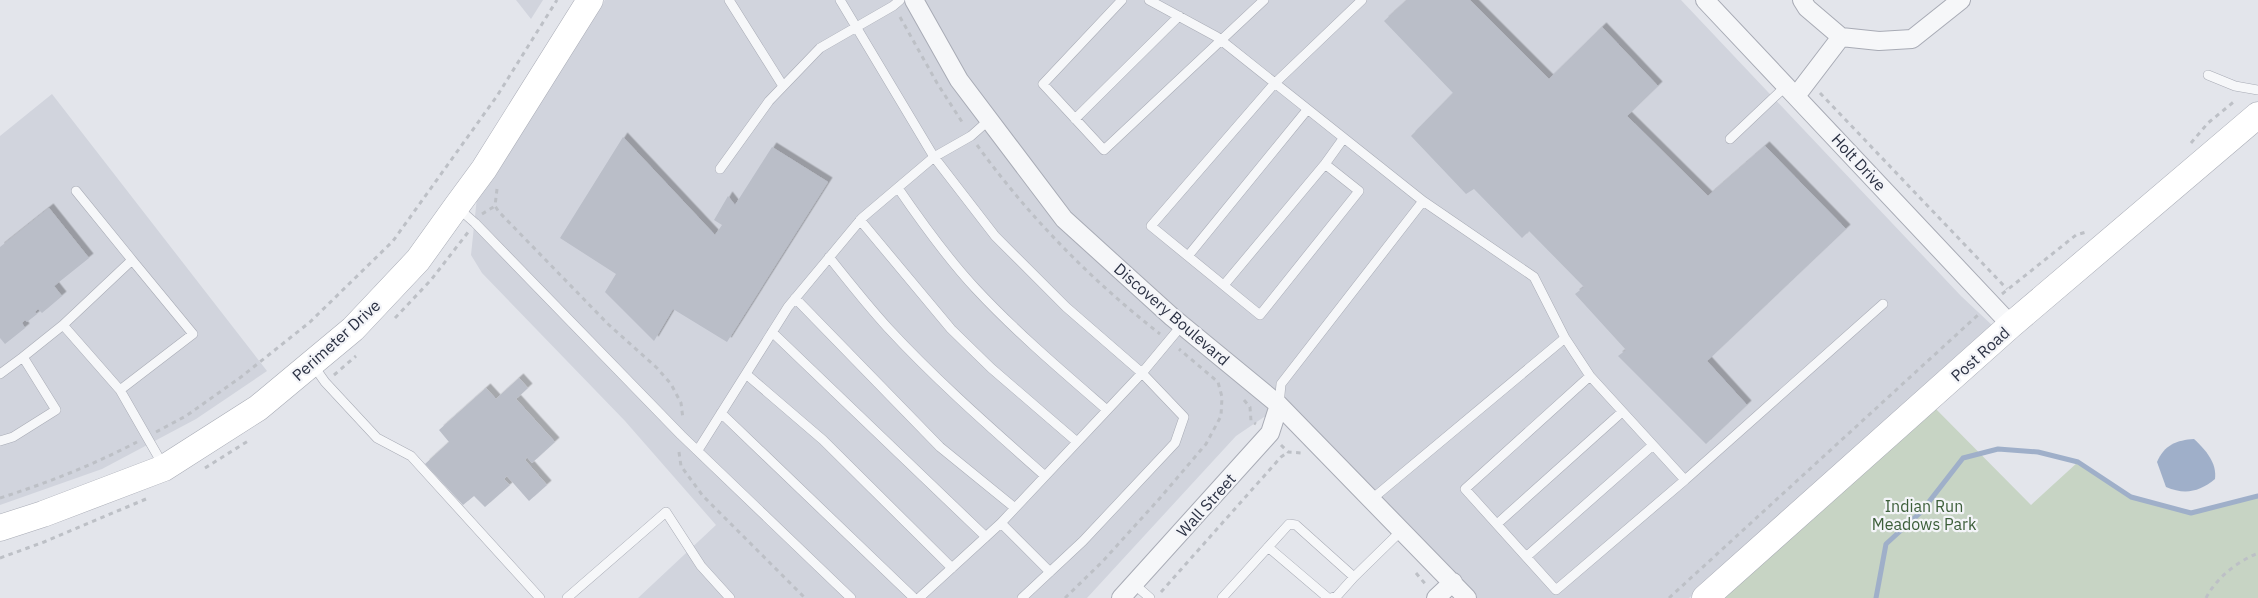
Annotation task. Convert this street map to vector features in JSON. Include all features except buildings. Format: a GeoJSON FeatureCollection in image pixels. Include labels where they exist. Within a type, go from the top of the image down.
{"type":"FeatureCollection","features":[{"type":"Feature","properties":{"kind":"main road","name":"Perimeter Drive"},"geometry":{"type":"LineString","coordinates":[[0,528],[164,468],[258,408],[353,329],[418,260],[484,169],[590,0]]}},
{"type":"Feature","properties":{"kind":"main road","name":"Post Road"},"geometry":{"type":"LineString","coordinates":[[1705,598],[2012,326],[2258,114]]}},
{"type":"Feature","properties":{"kind":"street","name":"Discovery Boulevard"},"geometry":{"type":"LineString","coordinates":[[914,0],[959,80],[1064,219],[1182,325],[1279,405],[1467,598]]}},
{"type":"Feature","properties":{"kind":"street","name":"Holt Drive"},"geometry":{"type":"LineString","coordinates":[[1705,0],[2012,326]]}},
{"type":"Feature","properties":{"kind":"street"},"geometry":{"type":"LineString","coordinates":[[1802,0],[1807,8],[1841,37],[1879,40],[1912,39],[1961,0]]}},
{"type":"Feature","properties":{"kind":"street"},"geometry":{"type":"LineString","coordinates":[[1791,91],[1808,81],[1841,37]]}},
{"type":"Feature","properties":{"kind":"street","name":"Wall Street"},"geometry":{"type":"LineString","coordinates":[[1121,598],[1270,433],[1279,405]]}},
{"type":"Feature","properties":{"kind":"street"},"geometry":{"type":"LineString","coordinates":[[1436,597],[1453,582]]}},
{"type":"Feature","properties":{"kind":"lane"},"geometry":{"type":"LineString","coordinates":[[729,0],[783,86]]}},
{"type":"Feature","properties":{"kind":"lane"},"geometry":{"type":"LineString","coordinates":[[840,0],[934,157],[995,236],[1066,307],[1142,373],[1184,417],[1175,443],[1083,541],[1022,598]]}},
{"type":"Feature","properties":{"kind":"lane"},"geometry":{"type":"LineString","coordinates":[[720,169],[769,101],[820,48],[900,0]]}},
{"type":"Feature","properties":{"kind":"lane"},"geometry":{"type":"LineString","coordinates":[[1122,0],[1043,84],[1104,150],[1264,0]]}},
{"type":"Feature","properties":{"kind":"lane"},"geometry":{"type":"LineString","coordinates":[[1149,0],[1222,41],[1423,201],[1534,277],[1565,338],[1590,376],[1685,480]]}},
{"type":"Feature","properties":{"kind":"lane"},"geometry":{"type":"LineString","coordinates":[[1324,164],[1359,191],[1260,315],[1151,226],[1275,84],[1362,0]]}},
{"type":"Feature","properties":{"kind":"lane"},"geometry":{"type":"LineString","coordinates":[[1075,119],[1179,16]]}},
{"type":"Feature","properties":{"kind":"lane"},"geometry":{"type":"LineString","coordinates":[[2208,75],[2235,86],[2254,89]]}},
{"type":"Feature","properties":{"kind":"lane"},"geometry":{"type":"LineString","coordinates":[[1730,139],[1791,91]]}},
{"type":"Feature","properties":{"kind":"lane"},"geometry":{"type":"LineString","coordinates":[[1188,256],[1308,110]]}},
{"type":"Feature","properties":{"kind":"lane"},"geometry":{"type":"LineString","coordinates":[[698,450],[795,298],[860,220],[934,157],[971,136],[989,120]]}},
{"type":"Feature","properties":{"kind":"lane"},"geometry":{"type":"LineString","coordinates":[[1224,285],[1343,139]]}},
{"type":"Feature","properties":{"kind":"lane"},"geometry":{"type":"LineString","coordinates":[[898,188],[943,251],[976,289],[1036,348],[1107,410]]}},
{"type":"Feature","properties":{"kind":"lane"},"geometry":{"type":"LineString","coordinates":[[76,190],[193,334],[120,390]]}},
{"type":"Feature","properties":{"kind":"lane"},"geometry":{"type":"LineString","coordinates":[[1279,405],[1281,384],[1423,201]]}},
{"type":"Feature","properties":{"kind":"lane"},"geometry":{"type":"LineString","coordinates":[[456,207],[475,223],[681,435],[851,598]]}},
{"type":"Feature","properties":{"kind":"lane"},"geometry":{"type":"LineString","coordinates":[[860,220],[951,329],[991,368],[1077,442]]}},
{"type":"Feature","properties":{"kind":"lane"},"geometry":{"type":"LineString","coordinates":[[829,257],[886,327],[966,407],[1045,476]]}},
{"type":"Feature","properties":{"kind":"lane"},"geometry":{"type":"LineString","coordinates":[[0,374],[63,326],[132,260]]}},
{"type":"Feature","properties":{"kind":"lane"},"geometry":{"type":"LineString","coordinates":[[795,298],[940,447],[1015,508]]}},
{"type":"Feature","properties":{"kind":"lane"},"geometry":{"type":"LineString","coordinates":[[1590,376],[1465,489],[1557,590],[1884,304]]}},
{"type":"Feature","properties":{"kind":"lane"},"geometry":{"type":"LineString","coordinates":[[920,598],[1001,523],[1142,373],[1182,325]]}},
{"type":"Feature","properties":{"kind":"lane"},"geometry":{"type":"LineString","coordinates":[[63,326],[120,390],[164,468]]}},
{"type":"Feature","properties":{"kind":"lane"},"geometry":{"type":"LineString","coordinates":[[772,332],[986,537]]}},
{"type":"Feature","properties":{"kind":"lane"},"geometry":{"type":"LineString","coordinates":[[1372,499],[1565,338]]}},
{"type":"Feature","properties":{"kind":"lane"},"geometry":{"type":"LineString","coordinates":[[0,441],[13,437],[56,410],[23,357]]}},
{"type":"Feature","properties":{"kind":"lane"},"geometry":{"type":"LineString","coordinates":[[312,363],[325,382],[377,438],[411,456],[540,598]]}},
{"type":"Feature","properties":{"kind":"lane"},"geometry":{"type":"LineString","coordinates":[[746,374],[823,440],[952,568]]}},
{"type":"Feature","properties":{"kind":"lane"},"geometry":{"type":"LineString","coordinates":[[1497,524],[1622,412]]}},
{"type":"Feature","properties":{"kind":"lane"},"geometry":{"type":"LineString","coordinates":[[721,413],[914,598]]}},
{"type":"Feature","properties":{"kind":"lane"},"geometry":{"type":"LineString","coordinates":[[1526,557],[1653,445]]}},
{"type":"Feature","properties":{"kind":"lane"},"geometry":{"type":"LineString","coordinates":[[567,598],[666,512],[701,566],[730,598]]}},
{"type":"Feature","properties":{"kind":"lane"},"geometry":{"type":"LineString","coordinates":[[1001,523],[1050,572]]}},
{"type":"Feature","properties":{"kind":"lane"},"geometry":{"type":"LineString","coordinates":[[1222,598],[1289,524],[1296,525],[1354,577]]}},
{"type":"Feature","properties":{"kind":"lane"},"geometry":{"type":"LineString","coordinates":[[1268,547],[1329,598],[1337,596],[1402,530]]}},
{"type":"Feature","properties":{"kind":"lane"},"geometry":{"type":"LineString","coordinates":[[1134,584],[1150,598]]}},
{"type":"Feature","properties":{"kind":"path"},"geometry":{"type":"LineString","coordinates":[[0,498],[37,486],[116,453],[186,416],[242,377],[310,322],[393,241],[497,96],[557,0]]}},
{"type":"Feature","properties":{"kind":"path"},"geometry":{"type":"LineString","coordinates":[[1808,81],[2007,289]]}},
{"type":"Feature","properties":{"kind":"path"},"geometry":{"type":"LineString","coordinates":[[2188,146],[2208,123],[2254,89]]}},
{"type":"Feature","properties":{"kind":"path"},"geometry":{"type":"LineString","coordinates":[[500,183],[496,192],[495,206],[499,212],[671,384],[681,404],[683,418],[679,454],[681,466],[688,478],[703,496],[805,598]]}},
{"type":"Feature","properties":{"kind":"path"},"geometry":{"type":"LineString","coordinates":[[1669,598],[2007,289],[2076,235],[2088,232]]}},
{"type":"Feature","properties":{"kind":"path"},"geometry":{"type":"LineString","coordinates":[[1218,382],[1226,386]]}},
{"type":"Feature","properties":{"kind":"path"},"geometry":{"type":"LineString","coordinates":[[1242,399],[1250,407],[1251,421],[1270,433],[1288,453]]}},
{"type":"Feature","properties":{"kind":"path"},"geometry":{"type":"LineString","coordinates":[[1065,598],[1103,561],[1206,444],[1221,416]]}},
{"type":"Feature","properties":{"kind":"path"},"geometry":{"type":"LineString","coordinates":[[1156,598],[1281,456],[1288,453],[1303,453]]}},
{"type":"Feature","properties":{"kind":"path"},"geometry":{"type":"LineString","coordinates":[[2206,598],[2223,576],[2243,560],[2258,554]]}},
{"type":"Feature","properties":{"kind":"path"},"geometry":{"type":"LineString","coordinates":[[1410,566],[1436,597]]}},
{"type":"Feature","properties":{"kind":"shaded area"},"geometry":{"type":"Polygon","coordinates":[[[516,0],[543,0],[531,19],[516,0]]]}},
{"type":"Feature","properties":{"kind":"shaded area"},"geometry":{"type":"Polygon","coordinates":[[[605,0],[1681,0],[1961,296],[1994,327],[1689,598],[1474,598],[1305,420],[1264,417],[1236,436],[1087,598],[638,598],[716,525],[625,421],[482,273],[471,255],[477,197],[605,0]]]}},
{"type":"Feature","properties":{"kind":"shaded area"},"geometry":{"type":"Polygon","coordinates":[[[52,94],[267,371],[196,419],[102,469],[0,505],[0,136],[52,94]]]}},
{"type":"Feature","properties":{"kind":"green space","name":"Indian Run Meadows Park"},"geometry":{"type":"Polygon","coordinates":[[[1928,401],[2031,505],[2078,462],[2131,497],[2191,513],[2258,496],[2258,598],[1707,598],[1928,401]]]}},
{"type":"Feature","properties":{"kind":"water"},"geometry":{"type":"Polygon","coordinates":[[[2194,439],[2210,457],[2215,479],[2192,491],[2179,491],[2166,487],[2157,462],[2160,456],[2172,444],[2194,439]]]}},
{"type":"Feature","properties":{"kind":"waterway"},"geometry":{"type":"LineString","coordinates":[[1876,598],[1886,544],[1921,512],[1963,458],[1998,449],[2038,452],[2078,462],[2131,497],[2191,513],[2258,496]]}}]}
